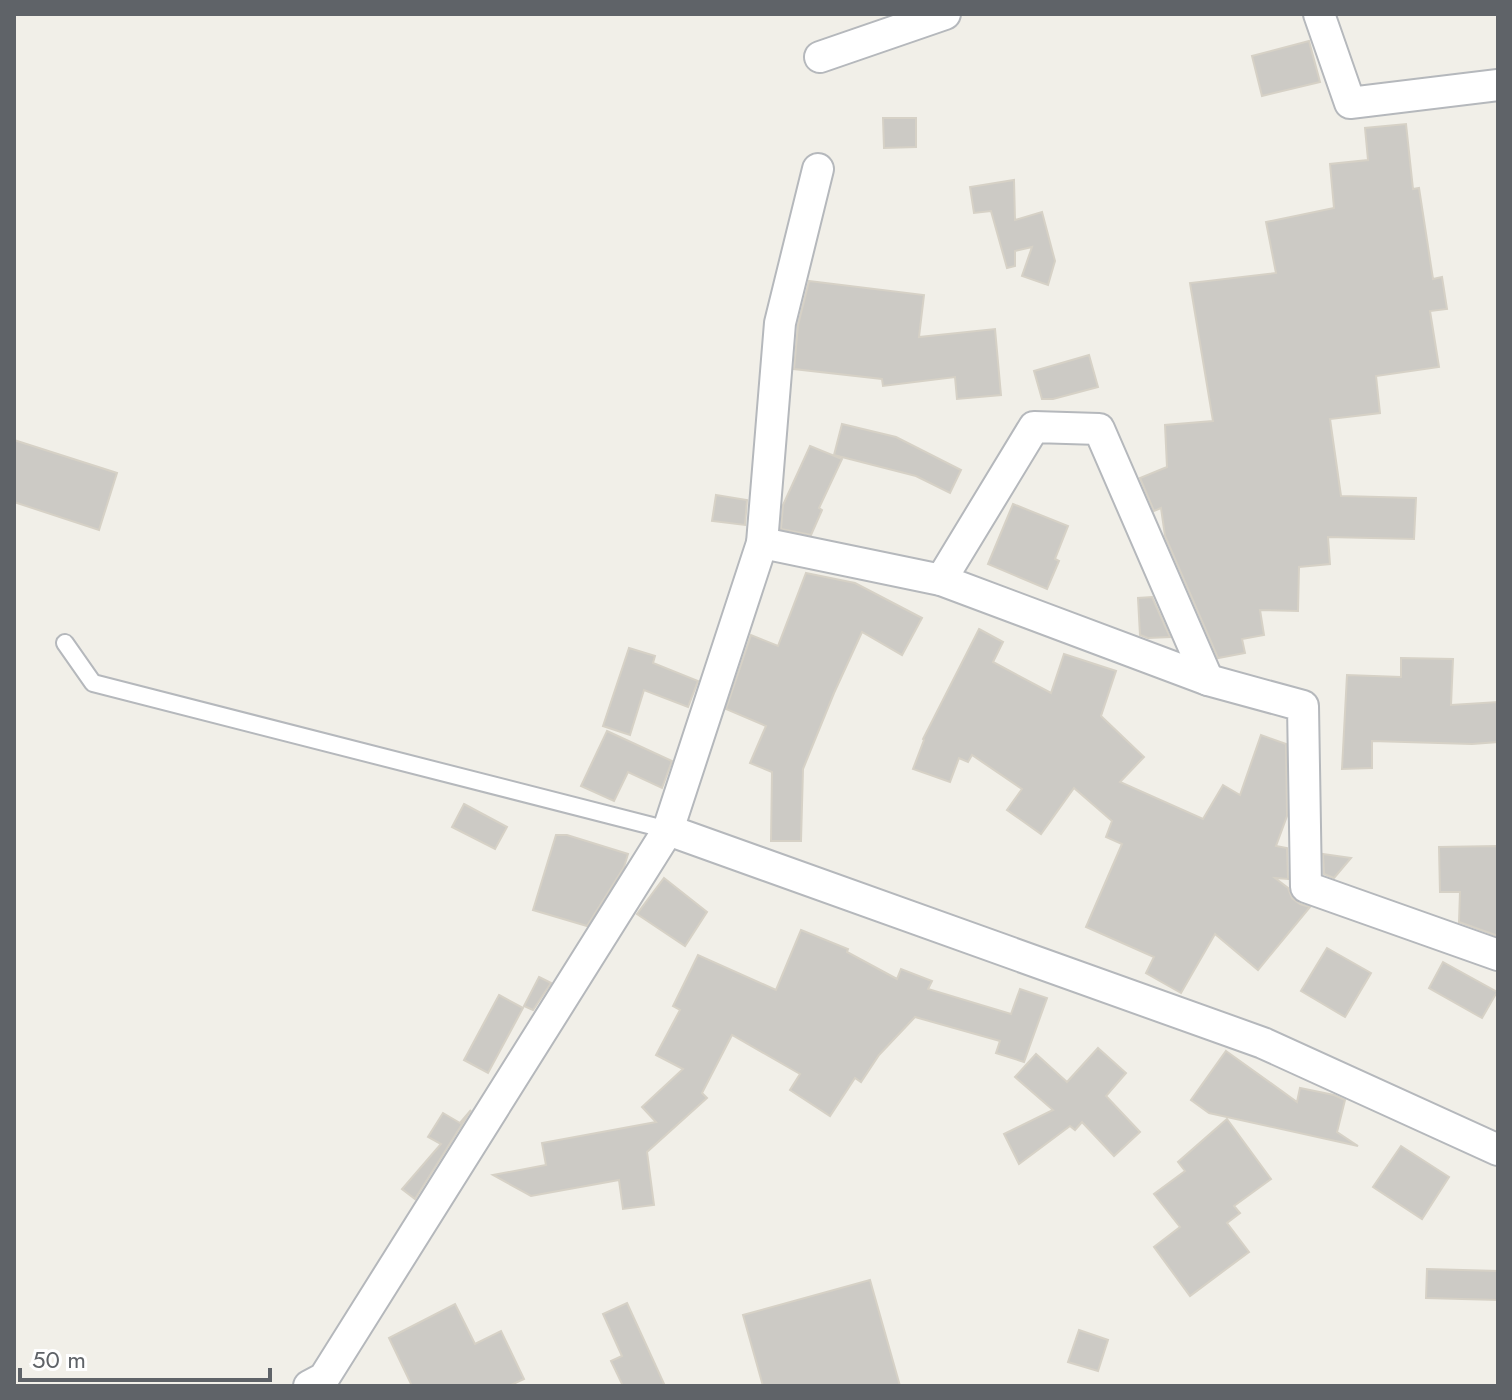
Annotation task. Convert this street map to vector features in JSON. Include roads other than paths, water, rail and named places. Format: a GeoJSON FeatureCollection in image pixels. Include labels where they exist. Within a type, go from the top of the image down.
{"type":"FeatureCollection","features":[{"type":"Feature","properties":{"kind":"street"},"geometry":{"type":"LineString","coordinates":[[820,57],[945,14]]}},
{"type":"Feature","properties":{"kind":"street"},"geometry":{"type":"LineString","coordinates":[[1319,14],[1350,103],[1498,85]]}},
{"type":"Feature","properties":{"kind":"street"},"geometry":{"type":"LineString","coordinates":[[309,1386],[324,1378],[668,830],[762,543],[780,323],[818,169]]}},
{"type":"Feature","properties":{"kind":"street"},"geometry":{"type":"LineString","coordinates":[[941,580],[1034,427],[1099,429],[1208,680]]}},
{"type":"Feature","properties":{"kind":"street"},"geometry":{"type":"LineString","coordinates":[[762,543],[941,580],[1208,680],[1303,706],[1306,887],[1498,955]]}},
{"type":"Feature","properties":{"kind":"street"},"geometry":{"type":"LineString","coordinates":[[668,830],[1263,1043],[1498,1150]]}},
{"type":"Feature","properties":{"kind":"lane"},"geometry":{"type":"LineString","coordinates":[[65,643],[93,683],[668,830]]}}]}
